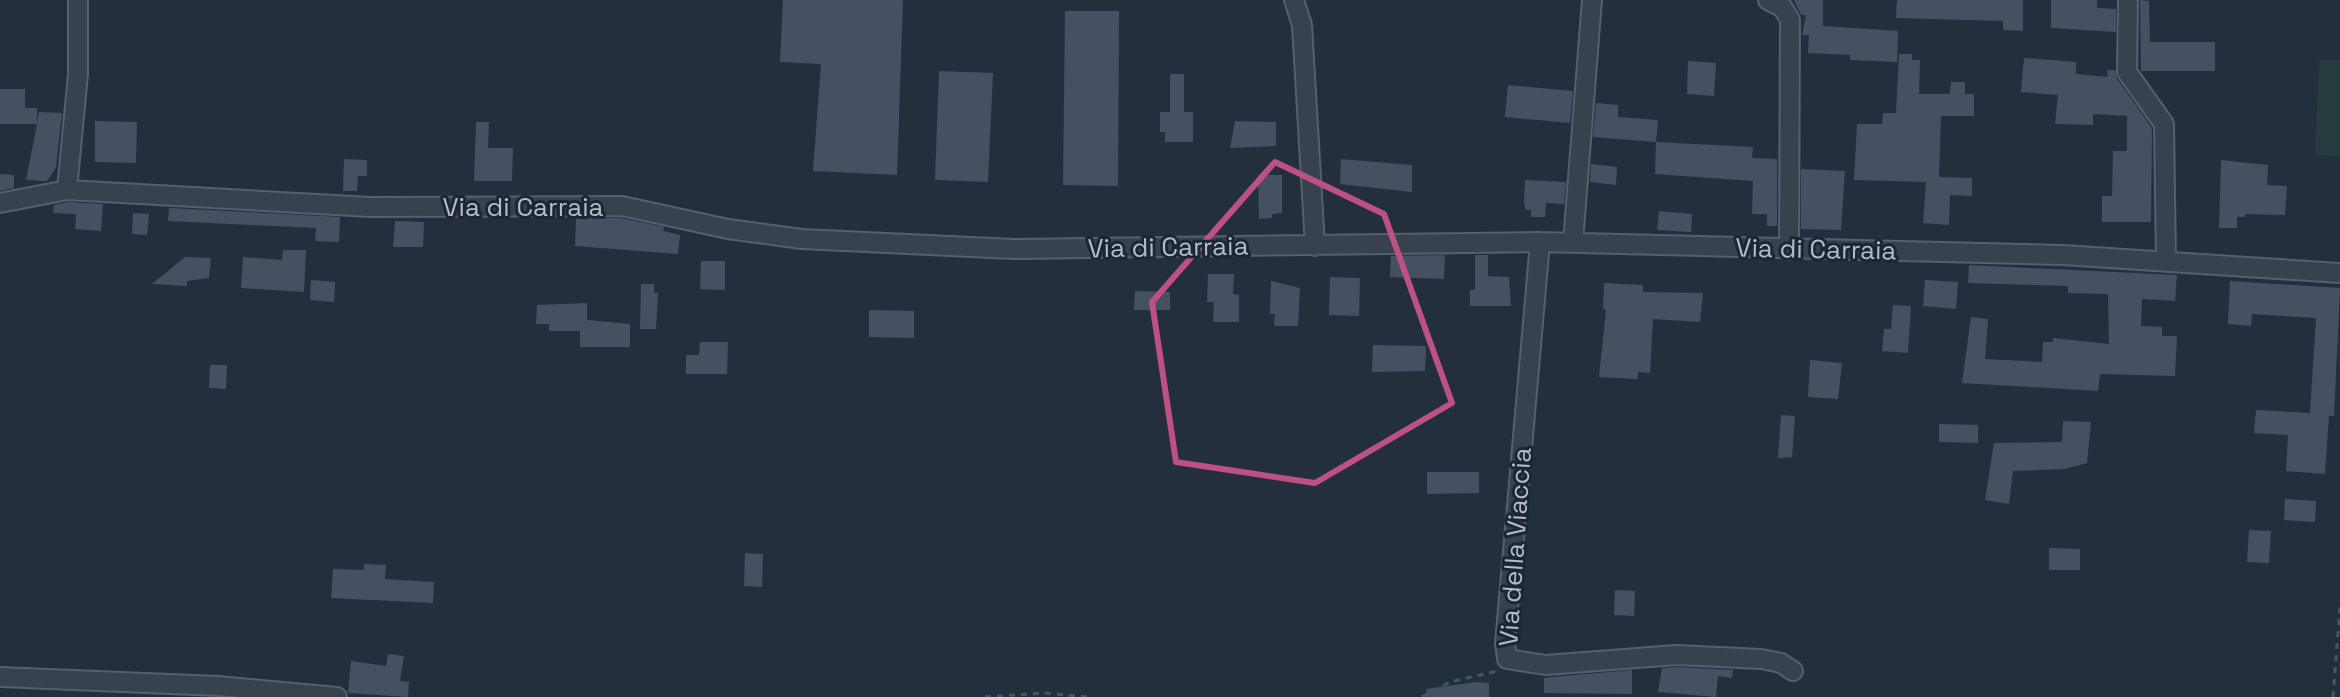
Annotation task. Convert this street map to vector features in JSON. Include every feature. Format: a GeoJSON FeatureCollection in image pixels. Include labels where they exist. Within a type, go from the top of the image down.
{"type":"FeatureCollection","features":[{"type":"Feature","properties":{"kind":"street"},"geometry":{"type":"LineString","coordinates":[[67,190],[78,74],[78,0]]}},
{"type":"Feature","properties":{"kind":"street"},"geometry":{"type":"LineString","coordinates":[[1294,0],[1302,25],[1315,246]]}},
{"type":"Feature","properties":{"kind":"street"},"geometry":{"type":"LineString","coordinates":[[1573,242],[1592,0]]}},
{"type":"Feature","properties":{"kind":"street"},"geometry":{"type":"LineString","coordinates":[[1768,0],[1783,8],[1790,20],[1789,250]]}},
{"type":"Feature","properties":{"kind":"street"},"geometry":{"type":"LineString","coordinates":[[2128,0],[2127,72],[2164,124],[2166,262]]}},
{"type":"Feature","properties":{"kind":"street","name":"Via di Carraia"},"geometry":{"type":"LineString","coordinates":[[0,203],[67,190],[370,207],[622,206],[728,229],[802,239],[1013,249],[1573,242],[2063,255],[2340,273]]}},
{"type":"Feature","properties":{"kind":"street","name":"Via della Viaccia"},"geometry":{"type":"LineString","coordinates":[[1540,242],[1505,643],[1507,659],[1546,665],[1676,655],[1761,659],[1781,663],[1793,671]]}},
{"type":"Feature","properties":{"kind":"street"},"geometry":{"type":"LineString","coordinates":[[0,677],[218,686],[337,697]]}},
{"type":"Feature","properties":{"kind":"path"},"geometry":{"type":"LineString","coordinates":[[2333,697],[2340,607]]}},
{"type":"Feature","properties":{"kind":"path"},"geometry":{"type":"LineString","coordinates":[[1422,697],[1450,682],[1496,672],[1507,659]]}},
{"type":"Feature","properties":{"kind":"path"},"geometry":{"type":"LineString","coordinates":[[985,697],[1044,693],[1090,697]]}},
{"type":"Feature","properties":{"kind":"highlighted area"},"geometry":{"type":"Polygon","coordinates":[[[1275,162],[1384,214],[1452,403],[1315,483],[1176,462],[1152,302],[1275,162]]]}},
{"type":"Feature","properties":{"kind":"green space"},"geometry":{"type":"Polygon","coordinates":[[[2319,60],[2340,60],[2340,156],[2315,155],[2319,60]]]}},
{"type":"Feature","properties":{"kind":"building"},"geometry":{"type":"Polygon","coordinates":[[[783,0],[903,0],[897,175],[813,171],[821,64],[780,62],[783,0]]]}},
{"type":"Feature","properties":{"kind":"building"},"geometry":{"type":"Polygon","coordinates":[[[1794,0],[1823,0],[1823,26],[1898,31],[1897,62],[1850,60],[1850,55],[1808,53],[1809,35],[1802,35],[1806,15],[1801,15],[1794,0]]]}},
{"type":"Feature","properties":{"kind":"building"},"geometry":{"type":"Polygon","coordinates":[[[1897,0],[2023,0],[2023,31],[2003,30],[2003,21],[1896,18],[1897,0]]]}},
{"type":"Feature","properties":{"kind":"building"},"geometry":{"type":"Polygon","coordinates":[[[2051,0],[2097,0],[2097,8],[2116,9],[2116,32],[2051,28],[2051,0]]]}},
{"type":"Feature","properties":{"kind":"building"},"geometry":{"type":"Polygon","coordinates":[[[2140,0],[2149,1],[2150,42],[2215,42],[2215,71],[2141,71],[2140,0]]]}},
{"type":"Feature","properties":{"kind":"building"},"geometry":{"type":"Polygon","coordinates":[[[1065,11],[1119,11],[1118,186],[1063,185],[1065,11]]]}},
{"type":"Feature","properties":{"kind":"building"},"geometry":{"type":"Polygon","coordinates":[[[1899,54],[1912,54],[1912,60],[1920,60],[1919,94],[1950,94],[1951,82],[1965,82],[1965,94],[1974,94],[1974,116],[1941,116],[1939,177],[1972,178],[1972,196],[1950,195],[1949,225],[1923,223],[1926,182],[1854,180],[1857,124],[1882,124],[1883,113],[1896,113],[1899,54]]]}},
{"type":"Feature","properties":{"kind":"building"},"geometry":{"type":"Polygon","coordinates":[[[2024,58],[2076,62],[2076,74],[2108,77],[2107,70],[2115,70],[2117,79],[2152,128],[2151,222],[2102,222],[2102,196],[2112,196],[2113,151],[2127,151],[2127,116],[2093,114],[2093,125],[2055,124],[2058,95],[2021,92],[2024,58]]]}},
{"type":"Feature","properties":{"kind":"building"},"geometry":{"type":"Polygon","coordinates":[[[1688,61],[1716,63],[1714,96],[1687,94],[1688,61]]]}},
{"type":"Feature","properties":{"kind":"building"},"geometry":{"type":"Polygon","coordinates":[[[939,71],[993,73],[988,182],[935,180],[939,71]]]}},
{"type":"Feature","properties":{"kind":"building"},"geometry":{"type":"Polygon","coordinates":[[[1170,74],[1184,74],[1184,112],[1193,112],[1193,142],[1165,142],[1165,132],[1160,132],[1160,112],[1170,112],[1170,74]]]}},
{"type":"Feature","properties":{"kind":"building"},"geometry":{"type":"Polygon","coordinates":[[[1508,85],[1573,91],[1570,123],[1505,117],[1508,85]]]}},
{"type":"Feature","properties":{"kind":"building"},"geometry":{"type":"Polygon","coordinates":[[[0,89],[25,89],[25,108],[37,108],[37,122],[39,112],[62,113],[56,168],[47,181],[26,180],[37,124],[0,124],[0,89]]]}},
{"type":"Feature","properties":{"kind":"building"},"geometry":{"type":"Polygon","coordinates":[[[1596,103],[1618,105],[1618,117],[1658,120],[1656,142],[1593,137],[1596,103]]]}},
{"type":"Feature","properties":{"kind":"building"},"geometry":{"type":"Polygon","coordinates":[[[95,121],[137,122],[136,163],[95,162],[95,121]]]}},
{"type":"Feature","properties":{"kind":"building"},"geometry":{"type":"Polygon","coordinates":[[[1235,121],[1276,122],[1276,146],[1230,148],[1235,121]]]}},
{"type":"Feature","properties":{"kind":"building"},"geometry":{"type":"Polygon","coordinates":[[[476,122],[489,122],[488,148],[513,148],[512,181],[474,181],[476,122]]]}},
{"type":"Feature","properties":{"kind":"building"},"geometry":{"type":"Polygon","coordinates":[[[1656,142],[1753,147],[1752,158],[1777,159],[1777,226],[1767,226],[1767,214],[1752,214],[1753,181],[1655,174],[1656,142]]]}},
{"type":"Feature","properties":{"kind":"building"},"geometry":{"type":"Polygon","coordinates":[[[344,159],[367,160],[367,176],[358,176],[357,191],[343,191],[344,159]]]}},
{"type":"Feature","properties":{"kind":"building"},"geometry":{"type":"Polygon","coordinates":[[[1341,159],[1412,165],[1412,192],[1340,184],[1341,159]]]}},
{"type":"Feature","properties":{"kind":"building"},"geometry":{"type":"Polygon","coordinates":[[[2221,160],[2268,165],[2267,185],[2287,186],[2285,215],[2245,214],[2245,217],[2237,217],[2237,228],[2219,228],[2221,160]]]}},
{"type":"Feature","properties":{"kind":"building"},"geometry":{"type":"Polygon","coordinates":[[[1591,164],[1617,167],[1616,185],[1590,182],[1591,164]]]}},
{"type":"Feature","properties":{"kind":"building"},"geometry":{"type":"Polygon","coordinates":[[[1801,169],[1845,171],[1841,230],[1801,229],[1801,169]]]}},
{"type":"Feature","properties":{"kind":"building"},"geometry":{"type":"Polygon","coordinates":[[[0,174],[14,175],[14,188],[0,191],[0,174]]]}},
{"type":"Feature","properties":{"kind":"building"},"geometry":{"type":"Polygon","coordinates":[[[1258,175],[1282,175],[1282,213],[1272,214],[1272,218],[1259,219],[1258,175]]]}},
{"type":"Feature","properties":{"kind":"building"},"geometry":{"type":"Polygon","coordinates":[[[1525,180],[1566,182],[1564,204],[1546,203],[1545,217],[1531,217],[1531,210],[1526,210],[1524,203],[1525,180]]]}},
{"type":"Feature","properties":{"kind":"building"},"geometry":{"type":"Polygon","coordinates":[[[68,202],[103,204],[101,231],[75,229],[76,214],[53,213],[54,205],[68,202]]]}},
{"type":"Feature","properties":{"kind":"building"},"geometry":{"type":"Polygon","coordinates":[[[169,208],[340,217],[339,242],[315,241],[316,228],[168,221],[169,208]]]}},
{"type":"Feature","properties":{"kind":"building"},"geometry":{"type":"Polygon","coordinates":[[[1659,211],[1692,214],[1691,232],[1657,230],[1659,211]]]}},
{"type":"Feature","properties":{"kind":"building"},"geometry":{"type":"Polygon","coordinates":[[[133,213],[149,214],[147,235],[132,234],[133,213]]]}},
{"type":"Feature","properties":{"kind":"building"},"geometry":{"type":"Polygon","coordinates":[[[576,218],[621,218],[664,227],[663,231],[680,235],[678,254],[575,246],[576,218]]]}},
{"type":"Feature","properties":{"kind":"building"},"geometry":{"type":"Polygon","coordinates":[[[395,221],[424,222],[423,247],[393,247],[395,221]]]}},
{"type":"Feature","properties":{"kind":"building"},"geometry":{"type":"Polygon","coordinates":[[[283,250],[306,250],[304,292],[241,288],[243,257],[282,260],[283,250]]]}},
{"type":"Feature","properties":{"kind":"building"},"geometry":{"type":"Polygon","coordinates":[[[1445,255],[1444,279],[1390,277],[1391,256],[1445,255]]]}},
{"type":"Feature","properties":{"kind":"building"},"geometry":{"type":"Polygon","coordinates":[[[1475,255],[1488,255],[1488,276],[1509,277],[1511,306],[1470,306],[1470,290],[1475,290],[1475,255]]]}},
{"type":"Feature","properties":{"kind":"building"},"geometry":{"type":"Polygon","coordinates":[[[185,257],[211,258],[209,278],[187,281],[187,286],[152,284],[185,257]]]}},
{"type":"Feature","properties":{"kind":"building"},"geometry":{"type":"Polygon","coordinates":[[[701,261],[725,261],[725,290],[700,289],[701,261]]]}},
{"type":"Feature","properties":{"kind":"building"},"geometry":{"type":"Polygon","coordinates":[[[1969,265],[2177,275],[2175,301],[2142,299],[2141,326],[2162,327],[2162,336],[2177,336],[2175,376],[2100,374],[2098,391],[1962,383],[1971,317],[1988,319],[1985,359],[2042,362],[2043,342],[2053,342],[2053,338],[2109,344],[2108,294],[2068,293],[2068,286],[1968,283],[1969,265]]]}},
{"type":"Feature","properties":{"kind":"building"},"geometry":{"type":"Polygon","coordinates":[[[1208,274],[1234,274],[1233,294],[1239,295],[1239,322],[1213,322],[1214,302],[1207,302],[1208,274]]]}},
{"type":"Feature","properties":{"kind":"building"},"geometry":{"type":"Polygon","coordinates":[[[1330,277],[1360,278],[1359,316],[1329,315],[1330,277]]]}},
{"type":"Feature","properties":{"kind":"building"},"geometry":{"type":"Polygon","coordinates":[[[311,280],[335,282],[334,302],[310,300],[311,280]]]}},
{"type":"Feature","properties":{"kind":"building"},"geometry":{"type":"Polygon","coordinates":[[[1925,280],[1958,282],[1956,309],[1923,306],[1925,280]]]}},
{"type":"Feature","properties":{"kind":"building"},"geometry":{"type":"Polygon","coordinates":[[[1271,281],[1300,288],[1298,326],[1274,326],[1275,314],[1270,314],[1271,281]]]}},
{"type":"Feature","properties":{"kind":"building"},"geometry":{"type":"Polygon","coordinates":[[[2230,281],[2340,288],[2334,416],[2329,416],[2325,474],[2286,471],[2288,435],[2254,433],[2256,410],[2310,413],[2316,318],[2252,314],[2251,326],[2228,324],[2230,281]]]}},
{"type":"Feature","properties":{"kind":"building"},"geometry":{"type":"Polygon","coordinates":[[[1604,283],[1643,285],[1643,292],[1703,293],[1700,322],[1653,319],[1650,373],[1638,372],[1638,379],[1599,377],[1606,310],[1603,309],[1604,283]]]}},
{"type":"Feature","properties":{"kind":"building"},"geometry":{"type":"Polygon","coordinates":[[[641,284],[654,284],[654,293],[658,293],[656,329],[640,329],[641,284]]]}},
{"type":"Feature","properties":{"kind":"building"},"geometry":{"type":"Polygon","coordinates":[[[1135,291],[1170,292],[1170,310],[1134,310],[1135,291]]]}},
{"type":"Feature","properties":{"kind":"building"},"geometry":{"type":"Polygon","coordinates":[[[587,303],[587,320],[630,324],[630,347],[580,347],[580,331],[549,331],[549,324],[536,324],[537,305],[587,303]]]}},
{"type":"Feature","properties":{"kind":"building"},"geometry":{"type":"Polygon","coordinates":[[[1893,305],[1911,306],[1908,353],[1882,351],[1884,329],[1891,329],[1893,305]]]}},
{"type":"Feature","properties":{"kind":"building"},"geometry":{"type":"Polygon","coordinates":[[[869,310],[914,311],[914,338],[869,337],[869,310]]]}},
{"type":"Feature","properties":{"kind":"building"},"geometry":{"type":"Polygon","coordinates":[[[700,342],[728,342],[727,374],[686,374],[686,355],[699,355],[700,342]]]}},
{"type":"Feature","properties":{"kind":"building"},"geometry":{"type":"Polygon","coordinates":[[[1373,345],[1426,346],[1425,371],[1372,372],[1373,345]]]}},
{"type":"Feature","properties":{"kind":"building"},"geometry":{"type":"Polygon","coordinates":[[[1810,360],[1842,363],[1838,399],[1808,397],[1810,360]]]}},
{"type":"Feature","properties":{"kind":"building"},"geometry":{"type":"Polygon","coordinates":[[[210,365],[227,365],[226,389],[209,388],[210,365]]]}},
{"type":"Feature","properties":{"kind":"building"},"geometry":{"type":"Polygon","coordinates":[[[1781,415],[1795,416],[1792,457],[1778,458],[1781,415]]]}},
{"type":"Feature","properties":{"kind":"building"},"geometry":{"type":"Polygon","coordinates":[[[2063,421],[2091,422],[2087,463],[2064,469],[2013,471],[2009,504],[1985,500],[1994,443],[2062,442],[2063,421]]]}},
{"type":"Feature","properties":{"kind":"building"},"geometry":{"type":"Polygon","coordinates":[[[1939,424],[1978,425],[1978,443],[1939,442],[1939,424]]]}},
{"type":"Feature","properties":{"kind":"building"},"geometry":{"type":"Polygon","coordinates":[[[1427,472],[1479,472],[1479,493],[1427,494],[1427,472]]]}},
{"type":"Feature","properties":{"kind":"building"},"geometry":{"type":"Polygon","coordinates":[[[2285,499],[2316,501],[2315,522],[2284,520],[2285,499]]]}},
{"type":"Feature","properties":{"kind":"building"},"geometry":{"type":"Polygon","coordinates":[[[2249,530],[2271,531],[2269,563],[2247,562],[2249,530]]]}},
{"type":"Feature","properties":{"kind":"building"},"geometry":{"type":"Polygon","coordinates":[[[2049,548],[2080,549],[2080,570],[2049,570],[2049,548]]]}},
{"type":"Feature","properties":{"kind":"building"},"geometry":{"type":"Polygon","coordinates":[[[745,553],[763,554],[762,587],[744,586],[745,553]]]}},
{"type":"Feature","properties":{"kind":"building"},"geometry":{"type":"Polygon","coordinates":[[[364,564],[386,565],[385,579],[434,582],[433,603],[331,598],[333,569],[364,570],[364,564]]]}},
{"type":"Feature","properties":{"kind":"building"},"geometry":{"type":"Polygon","coordinates":[[[1615,590],[1635,591],[1634,616],[1614,615],[1615,590]]]}},
{"type":"Feature","properties":{"kind":"building"},"geometry":{"type":"Polygon","coordinates":[[[388,654],[404,656],[400,681],[409,682],[408,697],[348,693],[351,661],[386,666],[388,654]]]}},
{"type":"Feature","properties":{"kind":"building"},"geometry":{"type":"Polygon","coordinates":[[[1662,668],[1733,670],[1732,678],[1718,676],[1716,697],[1658,692],[1662,668]]]}},
{"type":"Feature","properties":{"kind":"building"},"geometry":{"type":"Polygon","coordinates":[[[1632,670],[1632,694],[1544,693],[1544,678],[1632,670]]]}},
{"type":"Feature","properties":{"kind":"building"},"geometry":{"type":"Polygon","coordinates":[[[1489,683],[1489,697],[1427,697],[1426,689],[1489,683]]]}}]}
